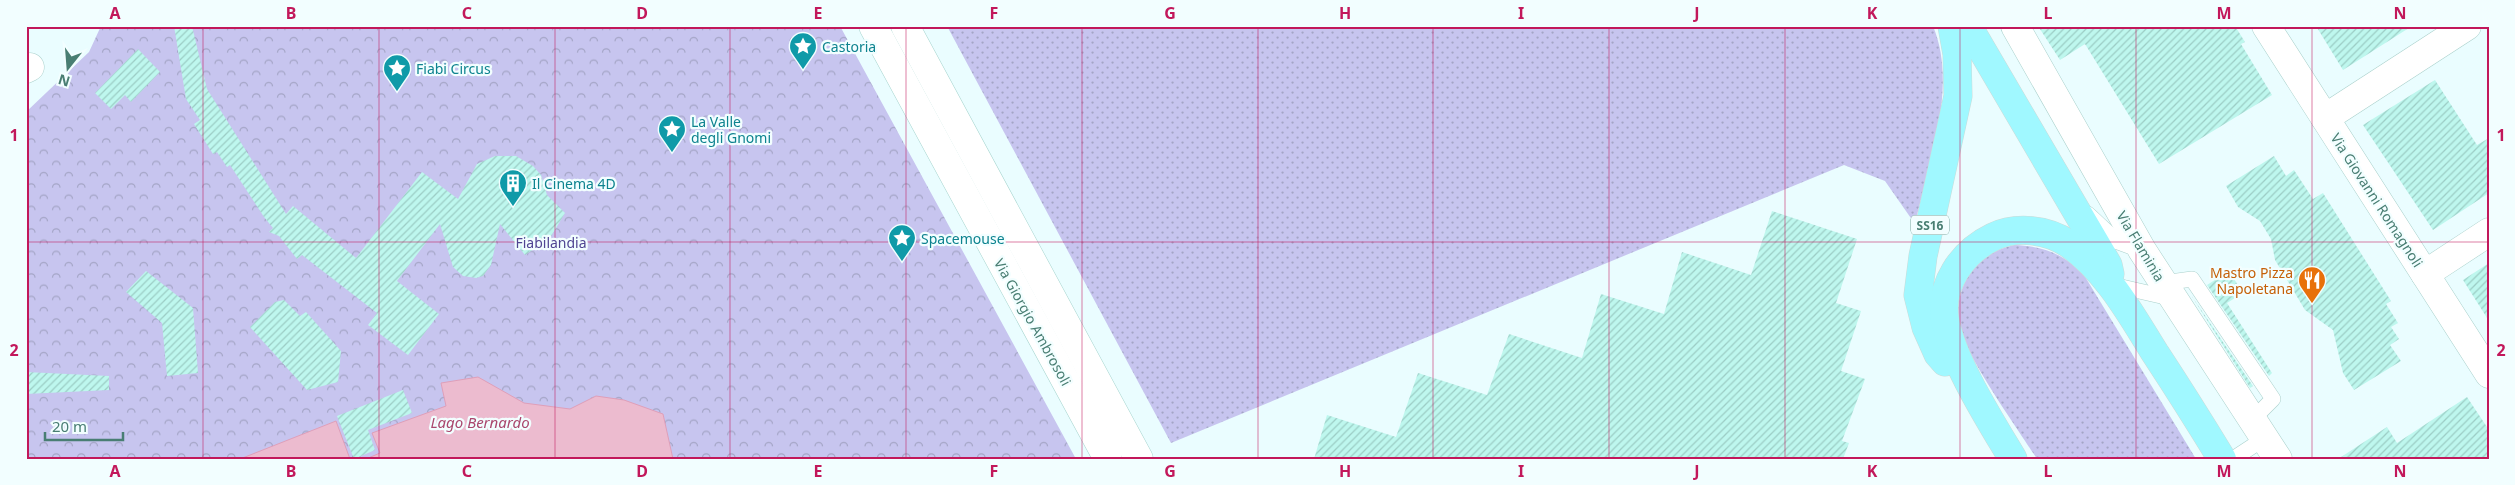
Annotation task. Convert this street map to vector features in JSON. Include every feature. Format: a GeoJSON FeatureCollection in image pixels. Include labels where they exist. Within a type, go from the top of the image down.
{"type":"FeatureCollection","features":[{"type":"Feature","properties":{"kind":"main road","name":"SS16"},"geometry":{"type":"LineString","coordinates":[[1952,26],[1957,54],[1958,96],[1923,256],[1918,295],[1926,327],[1938,354],[1982,407]]}},
{"type":"Feature","properties":{"kind":"main road","name":"SS16"},"geometry":{"type":"LineString","coordinates":[[1968,26],[2108,265],[2112,285]]}},
{"type":"Feature","properties":{"kind":"main road","name":"SS16"},"geometry":{"type":"LineString","coordinates":[[2013,459],[1982,407],[1948,335],[1944,318],[1945,300],[1949,283],[1957,267],[1968,253],[1983,242],[1999,234],[2016,231],[2034,231],[2052,235],[2068,243],[2112,285],[2222,459]]}},
{"type":"Feature","properties":{"kind":"street","name":"Via Giorgio Ambrosoli"},"geometry":{"type":"LineString","coordinates":[[873,26],[1108,459]]}},
{"type":"Feature","properties":{"kind":"street","name":"Via Giorgio Ambrosoli"},"geometry":{"type":"LineString","coordinates":[[905,26],[1138,459]]}},
{"type":"Feature","properties":{"kind":"street","name":"Via Flaminia"},"geometry":{"type":"LineString","coordinates":[[2015,26],[2142,250],[2265,439]]}},
{"type":"Feature","properties":{"kind":"street","name":"Via Giovanni Romagnoli"},"geometry":{"type":"LineString","coordinates":[[2266,26],[2489,374]]}},
{"type":"Feature","properties":{"kind":"street"},"geometry":{"type":"LineString","coordinates":[[2325,118],[2468,26]]}},
{"type":"Feature","properties":{"kind":"street"},"geometry":{"type":"LineString","coordinates":[[2425,274],[2489,232]]}},
{"type":"Feature","properties":{"kind":"lane"},"geometry":{"type":"LineString","coordinates":[[2069,197],[2118,242],[2142,250]]}},
{"type":"Feature","properties":{"kind":"lane"},"geometry":{"type":"LineString","coordinates":[[2112,285],[2168,291]]}},
{"type":"Feature","properties":{"kind":"lane"},"geometry":{"type":"LineString","coordinates":[[2232,459],[2265,439]]}},
{"type":"Feature","properties":{"kind":"green space","name":"Fiabilandia"},"geometry":{"type":"Polygon","coordinates":[[[101,26],[840,26],[1076,459],[26,459],[26,112],[89,52],[101,26]]]}},
{"type":"Feature","properties":{"kind":"green space"},"geometry":{"type":"Polygon","coordinates":[[[947,26],[1933,26],[1940,49],[1943,74],[1942,99],[1939,125],[1915,224],[1885,181],[1844,165],[1171,443],[947,26]]]}},
{"type":"Feature","properties":{"kind":"green space"},"geometry":{"type":"Polygon","coordinates":[[[2014,245],[2034,247],[2052,252],[2069,262],[2084,275],[2196,459],[2037,459],[1980,370],[1962,334],[1958,320],[1961,294],[1970,273],[1980,261],[1992,253],[2014,245]]]}},
{"type":"Feature","properties":{"kind":"water","name":"Lago Bernardo"},"geometry":{"type":"Polygon","coordinates":[[[478,377],[524,403],[570,409],[596,396],[624,400],[663,414],[673,459],[366,459],[380,453],[372,433],[446,406],[441,383],[478,377]]]}},
{"type":"Feature","properties":{"kind":"water"},"geometry":{"type":"Polygon","coordinates":[[[336,421],[350,459],[240,459],[336,421]]]}},
{"type":"Feature","properties":{"kind":"building"},"geometry":{"type":"Polygon","coordinates":[[[174,26],[192,26],[207,89],[286,214],[293,206],[356,258],[422,172],[458,199],[477,164],[495,156],[516,156],[533,166],[541,175],[547,195],[565,213],[550,238],[525,255],[500,224],[491,265],[483,276],[476,278],[463,276],[453,267],[440,224],[397,281],[439,314],[408,355],[368,325],[377,313],[302,255],[297,259],[279,236],[269,232],[273,228],[230,165],[227,167],[217,152],[213,154],[194,124],[200,120],[186,99],[174,26]]]}},
{"type":"Feature","properties":{"kind":"building"},"geometry":{"type":"Polygon","coordinates":[[[2038,26],[2235,26],[2245,42],[2241,44],[2272,95],[2159,164],[2085,44],[2060,60],[2038,26]]]}},
{"type":"Feature","properties":{"kind":"building"},"geometry":{"type":"Polygon","coordinates":[[[2316,26],[2412,26],[2343,70],[2316,26]]]}},
{"type":"Feature","properties":{"kind":"building"},"geometry":{"type":"Polygon","coordinates":[[[138,49],[160,72],[131,102],[125,95],[111,109],[95,93],[138,49]]]}},
{"type":"Feature","properties":{"kind":"building"},"geometry":{"type":"Polygon","coordinates":[[[2435,80],[2477,145],[2489,138],[2489,193],[2433,230],[2363,125],[2435,80]]]}},
{"type":"Feature","properties":{"kind":"building"},"geometry":{"type":"Polygon","coordinates":[[[2274,156],[2286,176],[2294,170],[2313,199],[2323,193],[2391,301],[2386,304],[2398,323],[2391,327],[2399,339],[2390,345],[2401,361],[2354,390],[2343,373],[2333,330],[2305,310],[2275,260],[2271,239],[2260,221],[2238,207],[2226,186],[2274,156]]]}},
{"type":"Feature","properties":{"kind":"building"},"geometry":{"type":"Polygon","coordinates":[[[1772,211],[1857,239],[1836,303],[1861,311],[1841,371],[1865,379],[1842,441],[1849,443],[1843,459],[1314,459],[1327,415],[1396,437],[1418,373],[1487,395],[1509,334],[1582,358],[1601,294],[1664,314],[1682,252],[1751,275],[1772,211]]]}},
{"type":"Feature","properties":{"kind":"building"},"geometry":{"type":"Polygon","coordinates":[[[2489,263],[2489,321],[2463,280],[2489,263]]]}},
{"type":"Feature","properties":{"kind":"building"},"geometry":{"type":"Polygon","coordinates":[[[146,271],[193,308],[198,373],[167,376],[162,323],[126,292],[146,271]]]}},
{"type":"Feature","properties":{"kind":"building"},"geometry":{"type":"Polygon","coordinates":[[[2229,271],[2243,293],[2227,303],[2272,373],[2269,376],[2207,285],[2229,271]]]}},
{"type":"Feature","properties":{"kind":"building"},"geometry":{"type":"Polygon","coordinates":[[[2191,295],[2253,386],[2250,388],[2191,295]]]}},
{"type":"Feature","properties":{"kind":"building"},"geometry":{"type":"Polygon","coordinates":[[[284,300],[300,316],[306,312],[341,351],[338,382],[307,390],[250,327],[275,302],[284,300]]]}},
{"type":"Feature","properties":{"kind":"building"},"geometry":{"type":"Polygon","coordinates":[[[26,372],[109,376],[109,390],[26,394],[26,372]]]}},
{"type":"Feature","properties":{"kind":"building"},"geometry":{"type":"Polygon","coordinates":[[[403,390],[412,413],[368,430],[375,450],[354,459],[337,416],[403,390]]]}},
{"type":"Feature","properties":{"kind":"building"},"geometry":{"type":"Polygon","coordinates":[[[2467,397],[2489,430],[2489,459],[2338,459],[2387,427],[2397,443],[2467,397]]]}},
{"type":"Feature","properties":{"kind":"place","name":"Castoria"},"geometry":{"type":"Point","coordinates":[803,70]}},
{"type":"Feature","properties":{"kind":"place","name":"Fiabi Circus"},"geometry":{"type":"Point","coordinates":[397,92]}},
{"type":"Feature","properties":{"kind":"place","name":"La Valle degli Gnomi"},"geometry":{"type":"Point","coordinates":[672,153]}},
{"type":"Feature","properties":{"kind":"place","name":"Il Cinema 4D"},"geometry":{"type":"Point","coordinates":[513,207]}},
{"type":"Feature","properties":{"kind":"place","name":"Spacemouse"},"geometry":{"type":"Point","coordinates":[902,262]}},
{"type":"Feature","properties":{"kind":"place","name":"Mastro Pizza Napoletana"},"geometry":{"type":"Point","coordinates":[2312,304]}}]}
